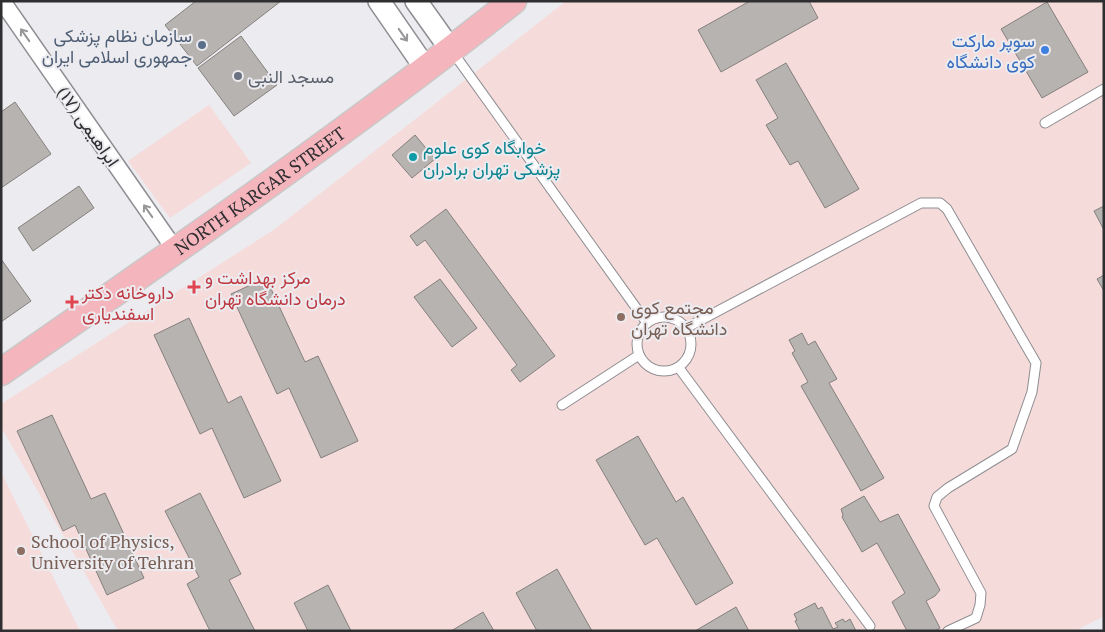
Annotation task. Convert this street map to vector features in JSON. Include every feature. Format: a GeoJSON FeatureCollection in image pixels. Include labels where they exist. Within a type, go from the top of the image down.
{"type":"FeatureCollection","features":[{"type":"Feature","properties":{"kind":"main road","name":"NORTH KARGAR STREET"},"geometry":{"type":"LineString","coordinates":[[1,372],[176,251],[452,50],[513,1]]}},
{"type":"Feature","properties":{"kind":"street","name":"ابراهیمی (۱۷)"},"geometry":{"type":"LineString","coordinates":[[2,1],[176,251]]}},
{"type":"Feature","properties":{"kind":"street"},"geometry":{"type":"LineString","coordinates":[[379,1],[426,68]]}},
{"type":"Feature","properties":{"kind":"street"},"geometry":{"type":"LineString","coordinates":[[416,1],[452,50]]}},
{"type":"Feature","properties":{"kind":"lane"},"geometry":{"type":"LineString","coordinates":[[452,50],[647,323]]}},
{"type":"Feature","properties":{"kind":"lane"},"geometry":{"type":"LineString","coordinates":[[1045,123],[1104,89]]}},
{"type":"Feature","properties":{"kind":"lane"},"geometry":{"type":"LineString","coordinates":[[686,328],[921,203],[940,203],[947,210],[1036,363],[1032,392],[1012,449],[948,488],[937,497],[934,506],[981,593],[976,618],[948,631]]}},
{"type":"Feature","properties":{"kind":"lane"},"geometry":{"type":"LineString","coordinates":[[663,317],[680,322],[686,328],[690,335],[690,353],[686,361],[679,368],[661,372],[652,369],[644,363],[637,347],[641,330],[647,323],[663,317]]}},
{"type":"Feature","properties":{"kind":"lane"},"geometry":{"type":"LineString","coordinates":[[562,405],[639,355]]}},
{"type":"Feature","properties":{"kind":"lane"},"geometry":{"type":"LineString","coordinates":[[679,368],[870,626]]}},
{"type":"Feature","properties":{"kind":"shaded area","name":"مجتمع کوی دانشگاه تهران"},"geometry":{"type":"Polygon","coordinates":[[[566,1],[1104,1],[1104,616],[1075,631],[118,631],[1,427],[1,404],[275,229],[566,1]]]}},
{"type":"Feature","properties":{"kind":"shaded area"},"geometry":{"type":"Polygon","coordinates":[[[209,105],[251,163],[170,218],[128,161],[209,105]]]}},
{"type":"Feature","properties":{"kind":"shaded area","name":"School of Physics, University of Tehran"},"geometry":{"type":"Polygon","coordinates":[[[1,472],[80,631],[1,631],[1,472]]]}},
{"type":"Feature","properties":{"kind":"building","name":"سازمان نظام پزشکی جمهوری اسلامی ایران"},"geometry":{"type":"Polygon","coordinates":[[[196,1],[281,1],[197,66],[165,25],[196,1]]]}},
{"type":"Feature","properties":{"kind":"building"},"geometry":{"type":"Polygon","coordinates":[[[750,1],[809,1],[818,18],[721,72],[698,30],[750,1]]]}},
{"type":"Feature","properties":{"kind":"building","name":"سوپر مارکت کوی دانشگاه"},"geometry":{"type":"Polygon","coordinates":[[[1047,2],[1088,72],[1042,98],[1001,29],[1047,2]]]}},
{"type":"Feature","properties":{"kind":"building","name":"مسجد النبی"},"geometry":{"type":"Polygon","coordinates":[[[241,36],[277,85],[234,116],[198,68],[241,36]]]}},
{"type":"Feature","properties":{"kind":"building"},"geometry":{"type":"Polygon","coordinates":[[[786,63],[859,189],[825,208],[798,161],[790,165],[766,125],[778,118],[756,80],[786,63]]]}},
{"type":"Feature","properties":{"kind":"building"},"geometry":{"type":"Polygon","coordinates":[[[15,102],[51,154],[1,188],[1,112],[15,102]]]}},
{"type":"Feature","properties":{"kind":"building","name":"خوابگاه کوی علوم پزشکی تهران برادران"},"geometry":{"type":"Polygon","coordinates":[[[415,135],[435,159],[412,178],[392,155],[415,135]]]}},
{"type":"Feature","properties":{"kind":"building"},"geometry":{"type":"Polygon","coordinates":[[[79,186],[94,208],[33,251],[18,228],[79,186]]]}},
{"type":"Feature","properties":{"kind":"building"},"geometry":{"type":"Polygon","coordinates":[[[1104,206],[1104,230],[1094,211],[1104,206]]]}},
{"type":"Feature","properties":{"kind":"building"},"geometry":{"type":"Polygon","coordinates":[[[446,209],[555,356],[520,382],[511,370],[517,365],[425,240],[417,246],[410,236],[446,209]]]}},
{"type":"Feature","properties":{"kind":"building"},"geometry":{"type":"Polygon","coordinates":[[[1,259],[31,301],[1,322],[1,259]]]}},
{"type":"Feature","properties":{"kind":"building"},"geometry":{"type":"Polygon","coordinates":[[[1104,275],[1104,291],[1097,279],[1104,275]]]}},
{"type":"Feature","properties":{"kind":"building"},"geometry":{"type":"Polygon","coordinates":[[[266,278],[305,362],[318,356],[358,441],[321,458],[289,388],[277,394],[231,294],[266,278]]]}},
{"type":"Feature","properties":{"kind":"building"},"geometry":{"type":"Polygon","coordinates":[[[440,279],[477,328],[452,347],[414,297],[440,279]]]}},
{"type":"Feature","properties":{"kind":"building"},"geometry":{"type":"Polygon","coordinates":[[[189,318],[228,403],[241,396],[281,481],[244,498],[212,428],[200,434],[154,335],[189,318]]]}},
{"type":"Feature","properties":{"kind":"building"},"geometry":{"type":"Polygon","coordinates":[[[802,333],[808,345],[815,341],[837,379],[829,383],[884,478],[861,491],[801,386],[808,382],[792,353],[795,351],[789,340],[802,333]]]}},
{"type":"Feature","properties":{"kind":"building"},"geometry":{"type":"Polygon","coordinates":[[[52,415],[91,499],[105,493],[144,578],[107,595],[75,525],[63,531],[17,431],[52,415]]]}},
{"type":"Feature","properties":{"kind":"building"},"geometry":{"type":"Polygon","coordinates":[[[638,436],[676,502],[683,497],[733,583],[696,605],[657,538],[645,545],[596,460],[638,436]]]}},
{"type":"Feature","properties":{"kind":"building"},"geometry":{"type":"Polygon","coordinates":[[[200,493],[241,574],[229,580],[255,631],[210,631],[187,584],[199,577],[165,511],[200,493]]]}},
{"type":"Feature","properties":{"kind":"building"},"geometry":{"type":"Polygon","coordinates":[[[864,496],[880,522],[898,514],[940,590],[935,596],[926,601],[940,628],[935,631],[907,631],[892,602],[905,593],[877,543],[862,552],[842,517],[841,509],[864,496]]]}},
{"type":"Feature","properties":{"kind":"building"},"geometry":{"type":"Polygon","coordinates":[[[557,569],[592,631],[537,631],[516,593],[557,569]]]}},
{"type":"Feature","properties":{"kind":"building"},"geometry":{"type":"Polygon","coordinates":[[[328,585],[351,631],[308,631],[294,603],[328,585]]]}},
{"type":"Feature","properties":{"kind":"building"},"geometry":{"type":"Polygon","coordinates":[[[815,603],[818,609],[822,607],[833,629],[838,627],[835,623],[843,619],[845,622],[850,619],[856,631],[800,631],[794,614],[815,603]]]}},
{"type":"Feature","properties":{"kind":"building"},"geometry":{"type":"Polygon","coordinates":[[[736,607],[749,631],[695,631],[736,607]]]}},
{"type":"Feature","properties":{"kind":"building"},"geometry":{"type":"Polygon","coordinates":[[[483,612],[494,631],[451,631],[483,612]]]}},
{"type":"Feature","properties":{"kind":"place","name":"سازمان نظام پزشکی جمهوری اسلامی ایران"},"geometry":{"type":"Point","coordinates":[202,45]}},
{"type":"Feature","properties":{"kind":"place","name":"سوپر مارکت کوی دانشگاه"},"geometry":{"type":"Point","coordinates":[1045,50]}},
{"type":"Feature","properties":{"kind":"place","name":"مسجد النبی"},"geometry":{"type":"Point","coordinates":[238,76]}},
{"type":"Feature","properties":{"kind":"place","name":"خوابگاه کوی علوم پزشکی تهران برادران"},"geometry":{"type":"Point","coordinates":[413,157]}},
{"type":"Feature","properties":{"kind":"place","name":"مرکز بهداشت و درمان دانشگاه تهران"},"geometry":{"type":"Point","coordinates":[194,287]}},
{"type":"Feature","properties":{"kind":"place","name":"داروخانه دکتر اسفندیاری"},"geometry":{"type":"Point","coordinates":[72,302]}},
{"type":"Feature","properties":{"kind":"place","name":"مجتمع کوی دانشگاه تهران"},"geometry":{"type":"Point","coordinates":[621,317]}},
{"type":"Feature","properties":{"kind":"place","name":"School of Physics, University of Tehran"},"geometry":{"type":"Point","coordinates":[21,551]}}]}
